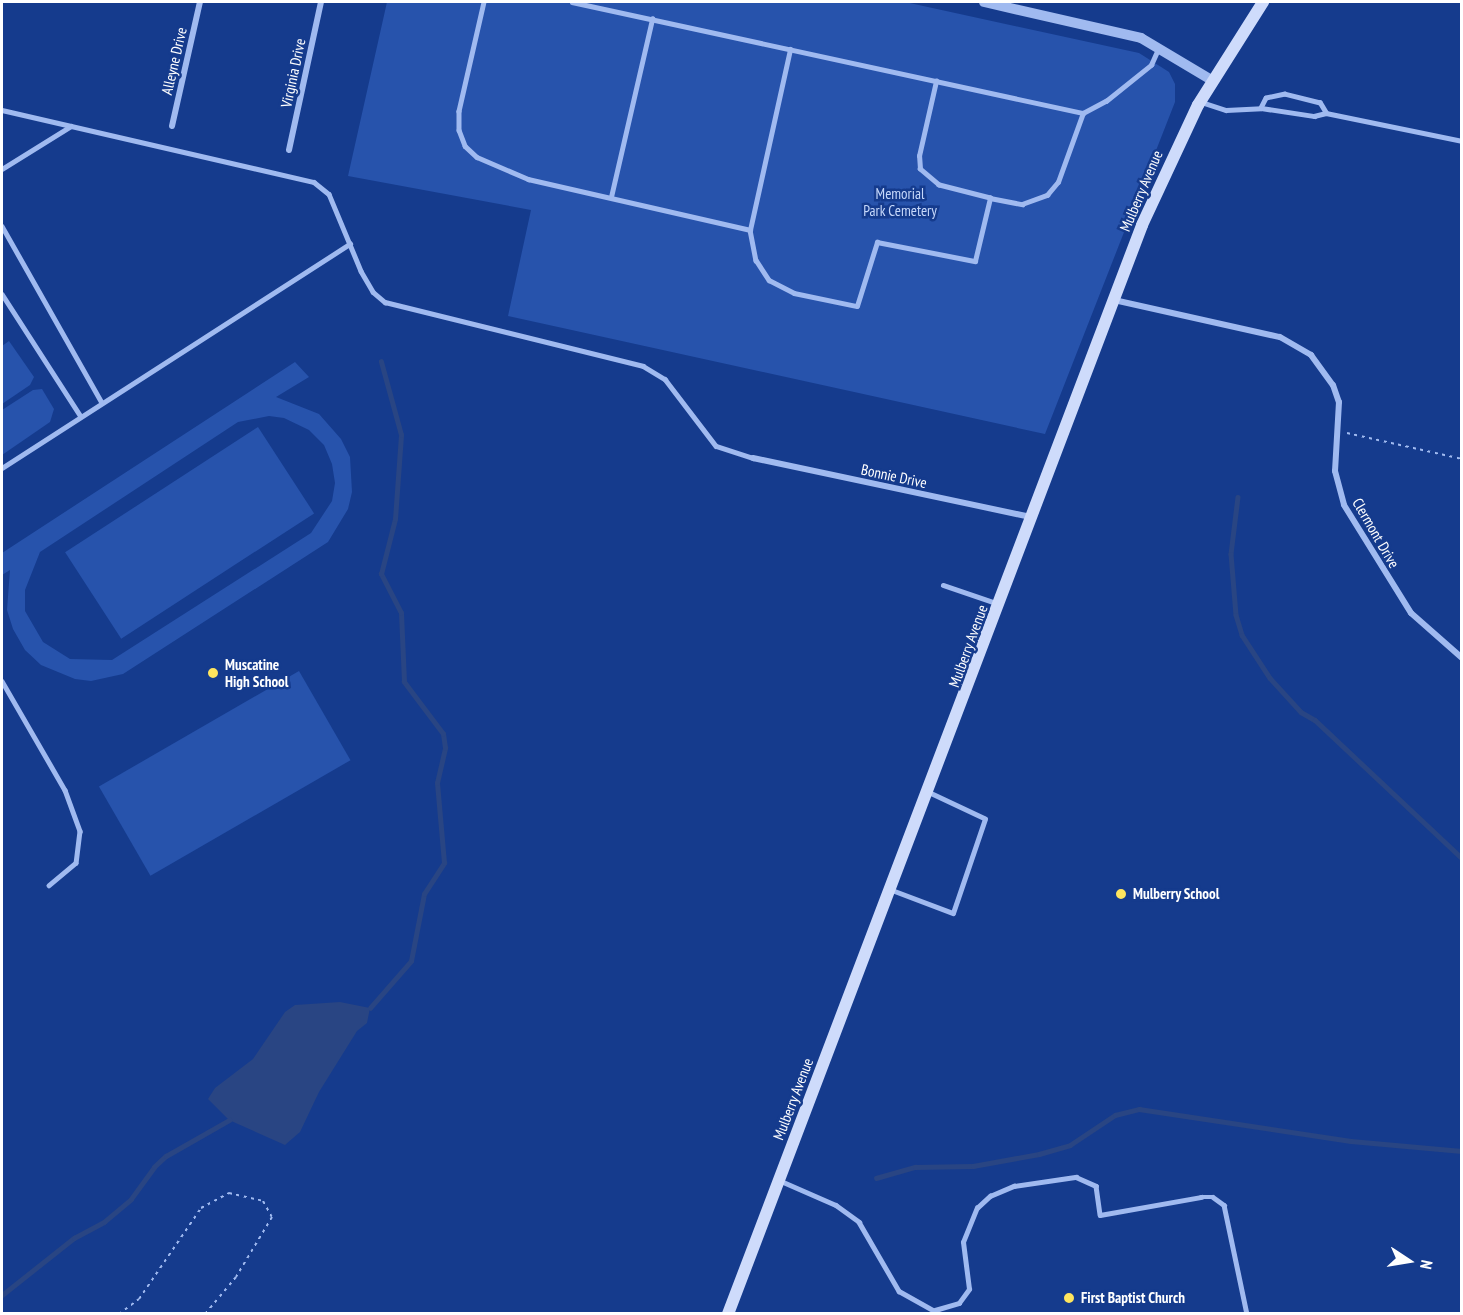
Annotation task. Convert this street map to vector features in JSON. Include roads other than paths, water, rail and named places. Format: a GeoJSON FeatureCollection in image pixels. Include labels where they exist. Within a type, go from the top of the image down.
{"type":"FeatureCollection","features":[{"type":"Feature","properties":{"kind":"main road","name":"Mulberry Avenue"},"geometry":{"type":"LineString","coordinates":[[728,1314],[1114,300],[1171,158],[1213,81],[1263,2]]}},
{"type":"Feature","properties":{"kind":"street","name":"Alleyne Drive"},"geometry":{"type":"LineString","coordinates":[[172,126],[200,2]]}},
{"type":"Feature","properties":{"kind":"street","name":"Virginia Drive"},"geometry":{"type":"LineString","coordinates":[[289,150],[321,2]]}},
{"type":"Feature","properties":{"kind":"street"},"geometry":{"type":"LineString","coordinates":[[984,2],[1127,33],[1159,47],[1213,81]]}},
{"type":"Feature","properties":{"kind":"street","name":"Clermont Drive"},"geometry":{"type":"LineString","coordinates":[[1114,300],[1280,338],[1296,345],[1323,368],[1333,385],[1341,417],[1335,471],[1344,505],[1411,613],[1461,658]]}},
{"type":"Feature","properties":{"kind":"street","name":"Bonnie Drive"},"geometry":{"type":"LineString","coordinates":[[753,458],[1031,517]]}},
{"type":"Feature","properties":{"kind":"lane"},"geometry":{"type":"LineString","coordinates":[[484,2],[459,111],[459,130],[465,146],[477,157],[528,179],[750,230]]}},
{"type":"Feature","properties":{"kind":"lane"},"geometry":{"type":"LineString","coordinates":[[572,2],[1083,113],[1106,101],[1151,65],[1159,47]]}},
{"type":"Feature","properties":{"kind":"lane"},"geometry":{"type":"LineString","coordinates":[[611,197],[652,19]]}},
{"type":"Feature","properties":{"kind":"lane"},"geometry":{"type":"LineString","coordinates":[[790,49],[750,230],[756,260],[769,280],[794,293],[857,306],[876,243],[975,261],[990,198]]}},
{"type":"Feature","properties":{"kind":"lane"},"geometry":{"type":"LineString","coordinates":[[936,81],[918,156],[920,169],[939,185],[990,198],[1022,204],[1047,195],[1058,182],[1083,113]]}},
{"type":"Feature","properties":{"kind":"lane"},"geometry":{"type":"LineString","coordinates":[[1261,108],[1266,98],[1285,94],[1320,103],[1326,113]]}},
{"type":"Feature","properties":{"kind":"lane"},"geometry":{"type":"LineString","coordinates":[[1201,102],[1226,110],[1261,108],[1314,116],[1326,113],[1461,141]]}},
{"type":"Feature","properties":{"kind":"lane"},"geometry":{"type":"LineString","coordinates":[[2,110],[314,182],[333,201],[367,283],[385,302],[643,366],[665,379],[716,446],[753,458]]}},
{"type":"Feature","properties":{"kind":"lane"},"geometry":{"type":"LineString","coordinates":[[2,169],[70,126]]}},
{"type":"Feature","properties":{"kind":"lane"},"geometry":{"type":"LineString","coordinates":[[2,226],[101,401]]}},
{"type":"Feature","properties":{"kind":"lane"},"geometry":{"type":"LineString","coordinates":[[2,468],[101,401],[350,244]]}},
{"type":"Feature","properties":{"kind":"lane"},"geometry":{"type":"LineString","coordinates":[[2,294],[80,415]]}},
{"type":"Feature","properties":{"kind":"lane"},"geometry":{"type":"LineString","coordinates":[[943,585],[999,604]]}},
{"type":"Feature","properties":{"kind":"lane"},"geometry":{"type":"LineString","coordinates":[[2,681],[64,790],[80,831],[76,863],[49,885]]}},
{"type":"Feature","properties":{"kind":"lane"},"geometry":{"type":"LineString","coordinates":[[889,889],[953,913],[985,819],[927,792]]}},
{"type":"Feature","properties":{"kind":"lane"},"geometry":{"type":"LineString","coordinates":[[778,1180],[837,1205],[859,1222],[899,1291],[937,1312],[959,1303],[969,1289],[963,1242],[977,1208],[990,1196],[1014,1185],[1076,1178],[1096,1186],[1100,1215],[1201,1197],[1213,1197],[1224,1205],[1247,1314]]}},
{"type":"Feature","properties":{"kind":"waterway"},"geometry":{"type":"LineString","coordinates":[[370,1008],[411,961],[424,894],[444,863],[437,783],[445,748],[443,734],[404,682],[401,613],[381,574],[395,519],[401,435],[381,362]]}},
{"type":"Feature","properties":{"kind":"waterway"},"geometry":{"type":"LineString","coordinates":[[1238,497],[1231,554],[1236,615],[1242,635],[1270,678],[1301,712],[1315,720],[1462,858]]}},
{"type":"Feature","properties":{"kind":"waterway"},"geometry":{"type":"LineString","coordinates":[[876,1178],[915,1167],[973,1166],[1039,1154],[1070,1145],[1115,1115],[1139,1109],[1351,1141],[1462,1151]]}},
{"type":"Feature","properties":{"kind":"waterway"},"geometry":{"type":"LineString","coordinates":[[2,1295],[74,1238],[104,1222],[131,1199],[154,1167],[166,1156],[229,1120]]}},
{"type":"Feature","properties":{"kind":"place","name":"Muscatine High School"},"geometry":{"type":"Point","coordinates":[213,673]}},
{"type":"Feature","properties":{"kind":"place","name":"Mulberry School"},"geometry":{"type":"Point","coordinates":[1121,894]}},
{"type":"Feature","properties":{"kind":"place","name":"First Baptist Church"},"geometry":{"type":"Point","coordinates":[1069,1298]}},
{"type":"Feature","properties":{"kind":"park label","name":"Memorial Park Cemetery"},"geometry":{"type":"Point","coordinates":[900,202]}}]}
